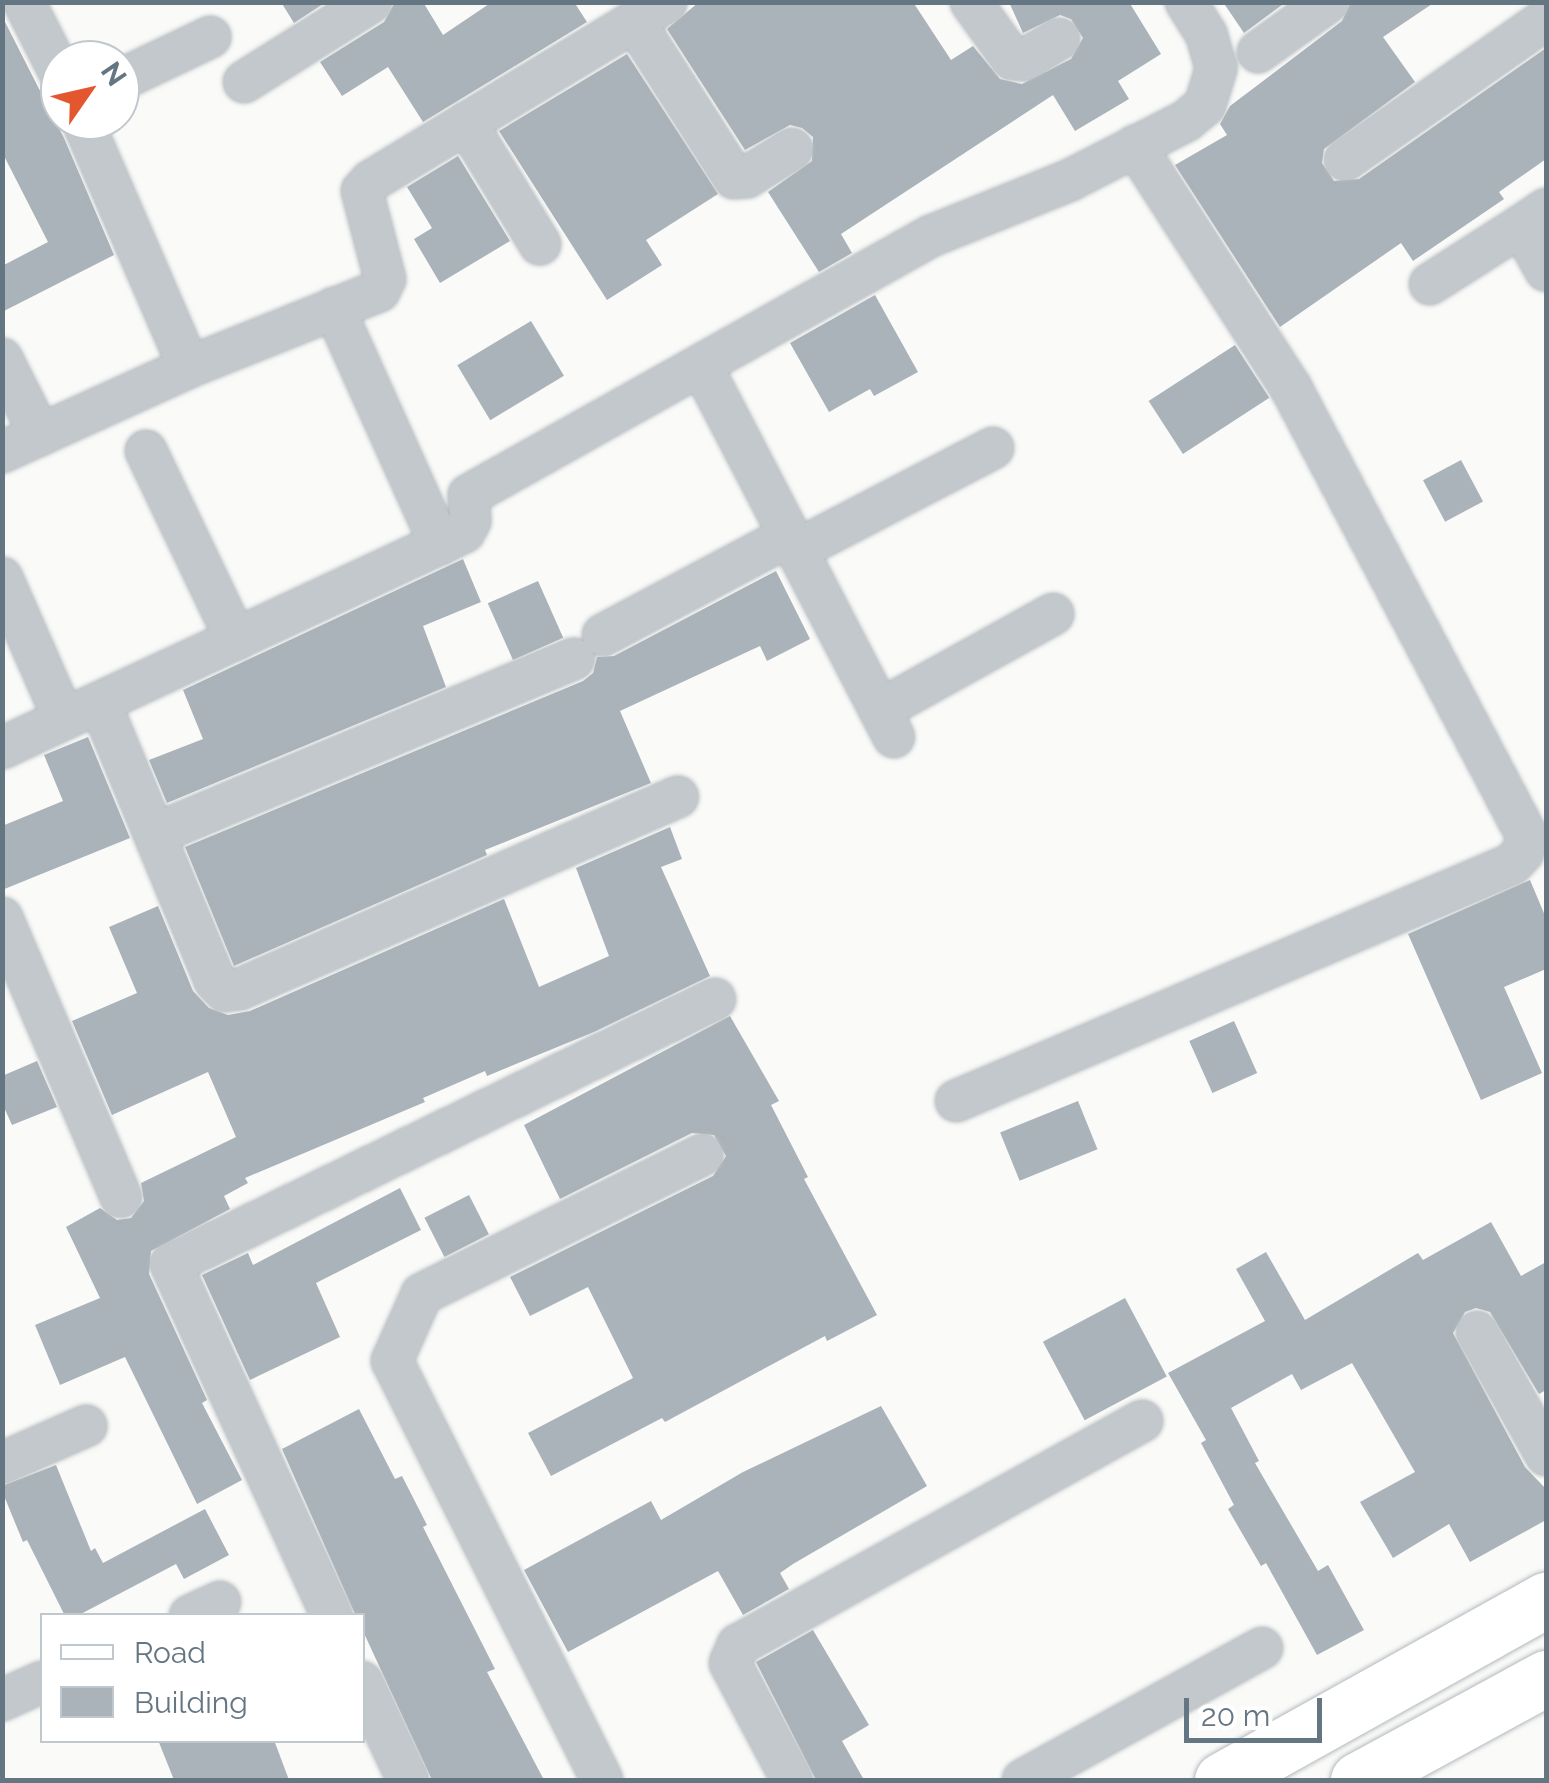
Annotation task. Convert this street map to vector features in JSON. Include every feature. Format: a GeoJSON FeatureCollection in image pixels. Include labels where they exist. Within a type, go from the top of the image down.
{"type":"FeatureCollection","features":[{"type":"Feature","properties":{"kind":"street"},"geometry":{"type":"LineString","coordinates":[[24,2],[43,40]]}},
{"type":"Feature","properties":{"kind":"street"},"geometry":{"type":"LineString","coordinates":[[244,82],[372,2]]}},
{"type":"Feature","properties":{"kind":"street"},"geometry":{"type":"LineString","coordinates":[[971,2],[1012,59],[1024,60],[1059,40]]}},
{"type":"Feature","properties":{"kind":"street"},"geometry":{"type":"LineString","coordinates":[[2,748],[464,532],[470,521],[469,495],[932,236],[1070,180],[1186,120],[1205,105],[1214,89],[1214,52],[1186,2]]}},
{"type":"Feature","properties":{"kind":"street"},"geometry":{"type":"LineString","coordinates":[[1258,52],[1328,2]]}},
{"type":"Feature","properties":{"kind":"street"},"geometry":{"type":"LineString","coordinates":[[2,452],[189,367],[379,290],[384,279],[362,191],[370,180],[650,12],[734,178],[746,176],[792,149]]}},
{"type":"Feature","properties":{"kind":"street"},"geometry":{"type":"LineString","coordinates":[[1345,160],[1546,19]]}},
{"type":"Feature","properties":{"kind":"street"},"geometry":{"type":"LineString","coordinates":[[140,70],[210,37]]}},
{"type":"Feature","properties":{"kind":"street"},"geometry":{"type":"LineString","coordinates":[[466,123],[540,244]]}},
{"type":"Feature","properties":{"kind":"street"},"geometry":{"type":"LineString","coordinates":[[91,140],[189,367]]}},
{"type":"Feature","properties":{"kind":"street"},"geometry":{"type":"LineString","coordinates":[[956,1101],[1512,864],[1523,852],[1527,836],[1290,388],[1135,146]]}},
{"type":"Feature","properties":{"kind":"street"},"geometry":{"type":"LineString","coordinates":[[1430,284],[1534,217],[1546,271]]}},
{"type":"Feature","properties":{"kind":"street"},"geometry":{"type":"LineString","coordinates":[[334,308],[440,544]]}},
{"type":"Feature","properties":{"kind":"street"},"geometry":{"type":"LineString","coordinates":[[2,360],[40,435]]}},
{"type":"Feature","properties":{"kind":"street"},"geometry":{"type":"LineString","coordinates":[[700,366],[887,724],[1053,614]]}},
{"type":"Feature","properties":{"kind":"street"},"geometry":{"type":"LineString","coordinates":[[155,834],[588,647],[993,448]]}},
{"type":"Feature","properties":{"kind":"street"},"geometry":{"type":"LineString","coordinates":[[146,451],[236,640]]}},
{"type":"Feature","properties":{"kind":"street"},"geometry":{"type":"LineString","coordinates":[[2,578],[155,834],[216,981],[225,991],[240,989],[678,796]]}},
{"type":"Feature","properties":{"kind":"street"},"geometry":{"type":"LineString","coordinates":[[2,918],[121,1196]]}},
{"type":"Feature","properties":{"kind":"street"},"geometry":{"type":"LineString","coordinates":[[331,1613],[171,1264],[715,999]]}},
{"type":"Feature","properties":{"kind":"street"},"geometry":{"type":"LineString","coordinates":[[602,1780],[392,1361],[422,1294],[702,1154]]}},
{"type":"Feature","properties":{"kind":"street"},"geometry":{"type":"LineString","coordinates":[[1477,1332],[1546,1454]]}},
{"type":"Feature","properties":{"kind":"street"},"geometry":{"type":"LineString","coordinates":[[792,1780],[730,1663],[738,1644],[1142,1421]]}},
{"type":"Feature","properties":{"kind":"street"},"geometry":{"type":"LineString","coordinates":[[2,1463],[86,1426]]}},
{"type":"Feature","properties":{"kind":"street"},"geometry":{"type":"LineString","coordinates":[[1222,1780],[1546,1600]]}},
{"type":"Feature","properties":{"kind":"street"},"geometry":{"type":"LineString","coordinates":[[1023,1780],[1262,1648]]}},
{"type":"Feature","properties":{"kind":"street"},"geometry":{"type":"LineString","coordinates":[[1358,1780],[1546,1678]]}},
{"type":"Feature","properties":{"kind":"street"},"geometry":{"type":"LineString","coordinates":[[2,1700],[40,1683]]}},
{"type":"Feature","properties":{"kind":"street"},"geometry":{"type":"LineString","coordinates":[[365,1688],[408,1780]]}},
{"type":"Feature","properties":{"kind":"building"},"geometry":{"type":"Polygon","coordinates":[[[281,2],[326,2],[294,23],[281,2]]]}},
{"type":"Feature","properties":{"kind":"building"},"geometry":{"type":"Polygon","coordinates":[[[395,2],[423,2],[443,35],[492,2],[574,2],[587,22],[423,122],[388,67],[342,96],[320,62],[384,22],[395,2]]]}},
{"type":"Feature","properties":{"kind":"building"},"geometry":{"type":"Polygon","coordinates":[[[699,2],[913,2],[951,60],[973,46],[1000,79],[1022,84],[1071,59],[1083,38],[1071,19],[1060,15],[1023,33],[1009,2],[1129,2],[1161,54],[1118,81],[1129,99],[1075,131],[1053,95],[841,234],[852,253],[819,272],[768,192],[812,161],[813,137],[790,125],[745,150],[667,29],[699,2]]]}},
{"type":"Feature","properties":{"kind":"building"},"geometry":{"type":"Polygon","coordinates":[[[1223,2],[1286,2],[1244,33],[1223,2]]]}},
{"type":"Feature","properties":{"kind":"building"},"geometry":{"type":"Polygon","coordinates":[[[1351,2],[1435,2],[1383,37],[1415,82],[1324,149],[1322,163],[1334,181],[1359,179],[1546,48],[1546,159],[1499,192],[1504,199],[1413,261],[1401,243],[1280,327],[1175,165],[1227,135],[1220,124],[1230,106],[1342,21],[1351,2]]]}},
{"type":"Feature","properties":{"kind":"building"},"geometry":{"type":"Polygon","coordinates":[[[2,16],[40,91],[40,140],[65,140],[114,255],[2,312],[2,266],[48,242],[2,152],[2,16]]]}},
{"type":"Feature","properties":{"kind":"building"},"geometry":{"type":"Polygon","coordinates":[[[627,54],[718,194],[646,240],[662,265],[607,300],[499,131],[627,54]]]}},
{"type":"Feature","properties":{"kind":"building"},"geometry":{"type":"Polygon","coordinates":[[[458,156],[510,241],[440,283],[414,239],[432,228],[407,187],[458,156]]]}},
{"type":"Feature","properties":{"kind":"building"},"geometry":{"type":"Polygon","coordinates":[[[875,295],[918,372],[874,396],[870,389],[829,412],[790,343],[875,295]]]}},
{"type":"Feature","properties":{"kind":"building"},"geometry":{"type":"Polygon","coordinates":[[[531,321],[564,376],[490,420],[457,365],[531,321]]]}},
{"type":"Feature","properties":{"kind":"building"},"geometry":{"type":"Polygon","coordinates":[[[1235,345],[1269,398],[1183,454],[1149,401],[1235,345]]]}},
{"type":"Feature","properties":{"kind":"building"},"geometry":{"type":"Polygon","coordinates":[[[1461,460],[1483,501],[1445,522],[1423,480],[1461,460]]]}},
{"type":"Feature","properties":{"kind":"building"},"geometry":{"type":"Polygon","coordinates":[[[463,559],[481,602],[423,626],[446,687],[167,803],[149,760],[203,739],[183,690],[463,559]]]}},
{"type":"Feature","properties":{"kind":"building"},"geometry":{"type":"Polygon","coordinates":[[[776,571],[810,639],[767,661],[760,646],[620,711],[651,783],[485,850],[487,855],[234,966],[185,847],[583,681],[593,673],[597,657],[614,656],[776,571]]]}},
{"type":"Feature","properties":{"kind":"building"},"geometry":{"type":"Polygon","coordinates":[[[538,581],[563,638],[513,660],[488,603],[538,581]]]}},
{"type":"Feature","properties":{"kind":"building"},"geometry":{"type":"Polygon","coordinates":[[[88,737],[130,838],[2,890],[2,826],[63,801],[44,755],[88,737]]]}},
{"type":"Feature","properties":{"kind":"building"},"geometry":{"type":"Polygon","coordinates":[[[670,827],[682,859],[661,867],[710,976],[594,1032],[487,1076],[485,1071],[423,1098],[425,1102],[245,1178],[248,1183],[224,1196],[230,1209],[151,1251],[149,1274],[207,1400],[202,1403],[242,1480],[197,1504],[125,1357],[60,1385],[35,1325],[100,1298],[66,1227],[100,1208],[117,1220],[131,1218],[144,1201],[141,1183],[236,1137],[208,1072],[112,1115],[72,1021],[137,993],[109,927],[158,906],[193,991],[209,1008],[228,1015],[250,1011],[504,899],[539,987],[609,956],[576,868],[670,827]]]}},
{"type":"Feature","properties":{"kind":"building"},"geometry":{"type":"Polygon","coordinates":[[[1530,880],[1546,918],[1546,969],[1504,987],[1542,1073],[1481,1100],[1408,934],[1530,880]]]}},
{"type":"Feature","properties":{"kind":"building"},"geometry":{"type":"Polygon","coordinates":[[[730,1016],[779,1101],[771,1105],[808,1177],[804,1179],[877,1315],[827,1341],[825,1336],[665,1422],[662,1418],[551,1476],[528,1433],[633,1378],[588,1287],[530,1316],[510,1277],[713,1176],[726,1156],[714,1135],[692,1133],[560,1199],[524,1125],[730,1016]]]}},
{"type":"Feature","properties":{"kind":"building"},"geometry":{"type":"Polygon","coordinates":[[[1234,1021],[1257,1073],[1212,1093],[1189,1041],[1234,1021]]]}},
{"type":"Feature","properties":{"kind":"building"},"geometry":{"type":"Polygon","coordinates":[[[37,1061],[57,1107],[12,1125],[2,1103],[2,1076],[37,1061]]]}},
{"type":"Feature","properties":{"kind":"building"},"geometry":{"type":"Polygon","coordinates":[[[1078,1101],[1097,1149],[1020,1181],[1000,1132],[1078,1101]]]}},
{"type":"Feature","properties":{"kind":"building"},"geometry":{"type":"Polygon","coordinates":[[[400,1188],[421,1230],[316,1283],[340,1337],[250,1380],[202,1275],[248,1253],[253,1265],[400,1188]]]}},
{"type":"Feature","properties":{"kind":"building"},"geometry":{"type":"Polygon","coordinates":[[[469,1195],[489,1234],[444,1257],[424,1218],[469,1195]]]}},
{"type":"Feature","properties":{"kind":"building"},"geometry":{"type":"Polygon","coordinates":[[[1491,1222],[1521,1276],[1546,1262],[1546,1390],[1539,1394],[1490,1312],[1476,1308],[1465,1312],[1453,1333],[1525,1467],[1546,1489],[1546,1520],[1470,1562],[1449,1524],[1393,1558],[1360,1502],[1415,1472],[1352,1363],[1301,1390],[1292,1374],[1231,1408],[1259,1461],[1255,1463],[1318,1571],[1328,1565],[1364,1630],[1317,1655],[1266,1563],[1261,1566],[1228,1509],[1234,1505],[1201,1443],[1206,1440],[1168,1373],[1265,1321],[1236,1269],[1266,1252],[1305,1320],[1418,1253],[1423,1260],[1491,1222]]]}},
{"type":"Feature","properties":{"kind":"building"},"geometry":{"type":"Polygon","coordinates":[[[1125,1298],[1167,1377],[1085,1420],[1043,1342],[1125,1298]]]}},
{"type":"Feature","properties":{"kind":"building"},"geometry":{"type":"Polygon","coordinates":[[[881,1406],[927,1486],[780,1573],[789,1589],[743,1615],[718,1571],[568,1652],[524,1570],[651,1501],[661,1520],[743,1472],[881,1406]]]}},
{"type":"Feature","properties":{"kind":"building"},"geometry":{"type":"Polygon","coordinates":[[[359,1409],[395,1479],[402,1476],[427,1525],[423,1527],[495,1669],[487,1672],[544,1780],[432,1780],[365,1635],[365,1613],[355,1613],[282,1449],[359,1409]]]}},
{"type":"Feature","properties":{"kind":"building"},"geometry":{"type":"Polygon","coordinates":[[[56,1465],[91,1551],[95,1548],[103,1563],[205,1509],[229,1555],[184,1579],[176,1564],[83,1613],[64,1613],[27,1540],[23,1542],[2,1486],[56,1465]]]}},
{"type":"Feature","properties":{"kind":"building"},"geometry":{"type":"Polygon","coordinates":[[[813,1630],[869,1725],[842,1741],[864,1780],[816,1780],[756,1662],[813,1630]]]}},
{"type":"Feature","properties":{"kind":"building"},"geometry":{"type":"Polygon","coordinates":[[[159,1743],[275,1743],[289,1780],[174,1780],[159,1743]]]}}]}
